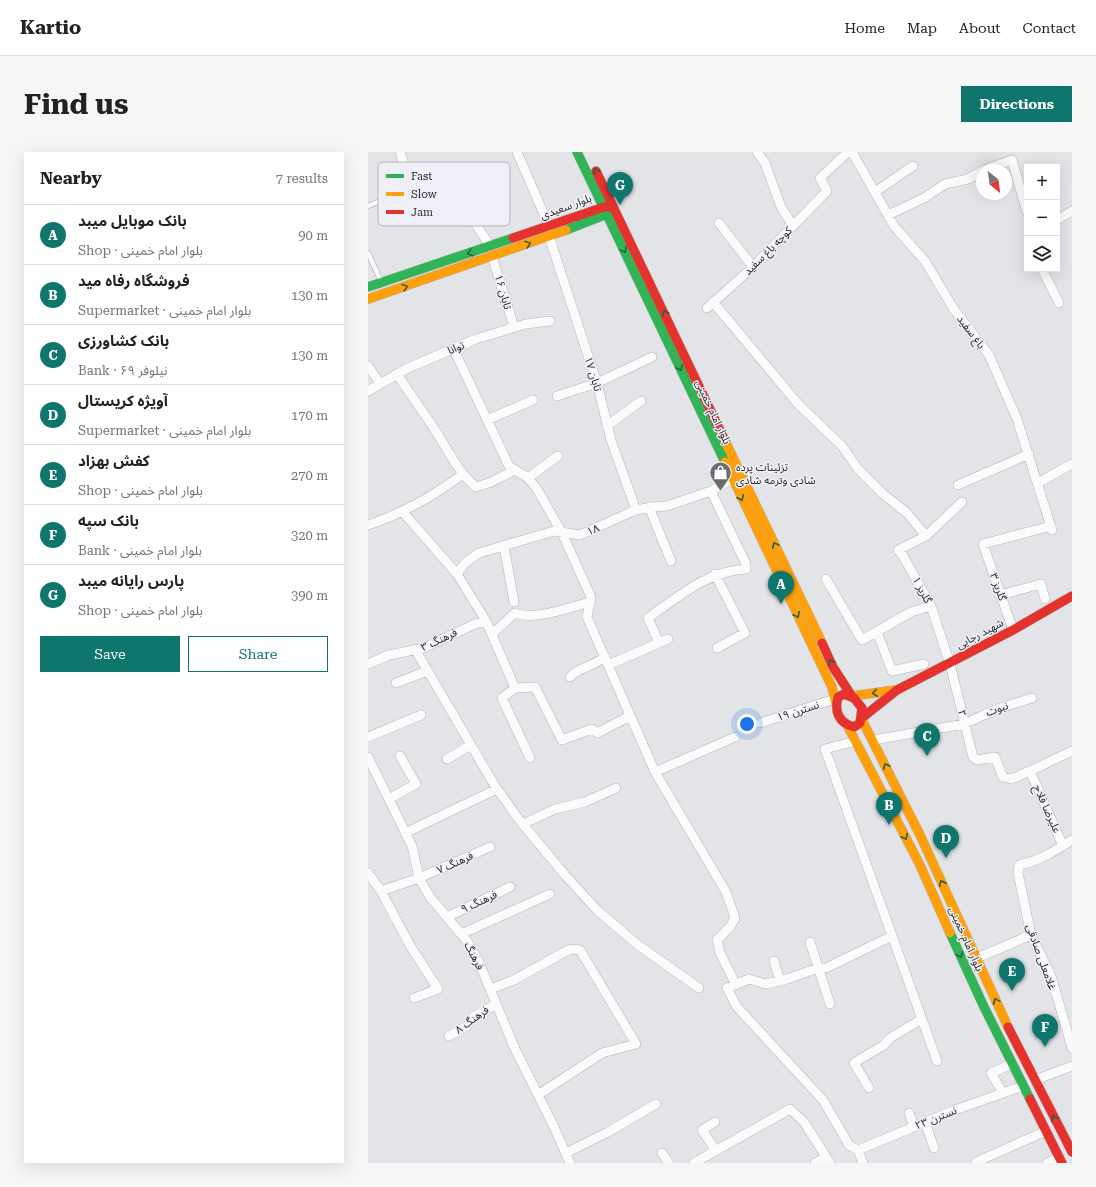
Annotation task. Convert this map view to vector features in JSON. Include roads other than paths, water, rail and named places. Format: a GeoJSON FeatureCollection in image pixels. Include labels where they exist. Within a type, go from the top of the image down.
{"type":"FeatureCollection","features":[{"type":"Feature","properties":{"kind":"main road","name":"بلوار امام خمینی"},"geometry":{"type":"LineString","coordinates":[[577,152],[832,687],[835,701]]}},
{"type":"Feature","properties":{"kind":"main road","name":"بلوار امام خمینی"},"geometry":{"type":"LineString","coordinates":[[587,152],[833,667],[852,696]]}},
{"type":"Feature","properties":{"kind":"main road"},"geometry":{"type":"LineString","coordinates":[[594,185],[594,196],[584,219],[608,229],[618,236]]}},
{"type":"Feature","properties":{"kind":"main road","name":"بلوار سعیدی"},"geometry":{"type":"LineString","coordinates":[[368,287],[491,251],[550,236],[584,219],[614,207]]}},
{"type":"Feature","properties":{"kind":"main road","name":"بلوار سعیدی"},"geometry":{"type":"LineString","coordinates":[[368,299],[491,251],[549,226],[584,219]]}},
{"type":"Feature","properties":{"kind":"main road","name":"شهید رجایی"},"geometry":{"type":"LineString","coordinates":[[898,690],[1013,630],[1072,596]]}},
{"type":"Feature","properties":{"kind":"main road"},"geometry":{"type":"LineString","coordinates":[[852,696],[898,690]]}},
{"type":"Feature","properties":{"kind":"main road"},"geometry":{"type":"LineString","coordinates":[[862,718],[898,690]]}},
{"type":"Feature","properties":{"kind":"main road"},"geometry":{"type":"LineString","coordinates":[[844,694],[852,696],[858,700],[862,708],[862,718],[860,723],[854,727],[847,725],[841,720],[836,712],[835,701],[838,697],[844,694]]}},
{"type":"Feature","properties":{"kind":"main road","name":"بلوار امام خمینی"},"geometry":{"type":"LineString","coordinates":[[862,718],[920,835],[1035,1080],[1072,1152]]}},
{"type":"Feature","properties":{"kind":"main road","name":"بلوار امام خمینی"},"geometry":{"type":"LineString","coordinates":[[847,725],[919,863],[984,1007],[1060,1160]]}},
{"type":"Feature","properties":{"kind":"street"},"geometry":{"type":"LineString","coordinates":[[400,152],[403,162]]}},
{"type":"Feature","properties":{"kind":"street"},"geometry":{"type":"LineString","coordinates":[[516,152],[549,226]]}},
{"type":"Feature","properties":{"kind":"street"},"geometry":{"type":"LineString","coordinates":[[757,152],[765,163],[781,207],[793,226]]}},
{"type":"Feature","properties":{"kind":"street","name":"کوچه باغ سفید"},"geometry":{"type":"LineString","coordinates":[[848,152],[820,178],[827,191],[753,267],[710,305],[799,405],[842,446],[858,469],[882,493],[907,513],[926,536]]}},
{"type":"Feature","properties":{"kind":"street","name":"باغ سفید"},"geometry":{"type":"LineString","coordinates":[[852,152],[894,226],[925,261],[953,308],[988,355],[1017,419],[1029,454],[1051,528],[982,544]]}},
{"type":"Feature","properties":{"kind":"street"},"geometry":{"type":"LineString","coordinates":[[1000,164],[1012,160],[1024,202]]}},
{"type":"Feature","properties":{"kind":"street"},"geometry":{"type":"LineString","coordinates":[[875,192],[914,166]]}},
{"type":"Feature","properties":{"kind":"street"},"geometry":{"type":"LineString","coordinates":[[888,215],[924,198],[945,184],[968,179],[976,174]]}},
{"type":"Feature","properties":{"kind":"street"},"geometry":{"type":"LineString","coordinates":[[1060,218],[1072,212]]}},
{"type":"Feature","properties":{"kind":"street"},"geometry":{"type":"LineString","coordinates":[[719,223],[753,267]]}},
{"type":"Feature","properties":{"kind":"street","name":"تابان ۱۶"},"geometry":{"type":"LineString","coordinates":[[476,226],[491,251],[514,328]]}},
{"type":"Feature","properties":{"kind":"street","name":"تابان ۱۷"},"geometry":{"type":"LineString","coordinates":[[550,236],[597,383],[611,440],[636,510]]}},
{"type":"Feature","properties":{"kind":"street"},"geometry":{"type":"LineString","coordinates":[[1044,272],[1059,303]]}},
{"type":"Feature","properties":{"kind":"street","name":"توانا"},"geometry":{"type":"LineString","coordinates":[[368,391],[397,374],[476,339],[514,328],[550,321]]}},
{"type":"Feature","properties":{"kind":"street"},"geometry":{"type":"LineString","coordinates":[[454,350],[509,466],[528,478],[537,489],[562,533],[591,597],[588,617],[655,772],[726,892],[735,918],[730,927],[717,940],[720,953],[736,985]]}},
{"type":"Feature","properties":{"kind":"street"},"geometry":{"type":"LineString","coordinates":[[557,396],[597,383],[652,357]]}},
{"type":"Feature","properties":{"kind":"street"},"geometry":{"type":"LineString","coordinates":[[368,366],[380,383]]}},
{"type":"Feature","properties":{"kind":"street"},"geometry":{"type":"LineString","coordinates":[[397,374],[463,474],[476,487],[489,484],[515,470]]}},
{"type":"Feature","properties":{"kind":"street"},"geometry":{"type":"LineString","coordinates":[[487,420],[533,400]]}},
{"type":"Feature","properties":{"kind":"street"},"geometry":{"type":"LineString","coordinates":[[607,426],[641,402]]}},
{"type":"Feature","properties":{"kind":"street"},"geometry":{"type":"LineString","coordinates":[[958,485],[1029,454]]}},
{"type":"Feature","properties":{"kind":"street"},"geometry":{"type":"LineString","coordinates":[[528,478],[558,456]]}},
{"type":"Feature","properties":{"kind":"street"},"geometry":{"type":"LineString","coordinates":[[1038,483],[1072,464]]}},
{"type":"Feature","properties":{"kind":"street"},"geometry":{"type":"LineString","coordinates":[[368,525],[402,511],[444,488],[463,474]]}},
{"type":"Feature","properties":{"kind":"street","name":"۱۸"},"geometry":{"type":"LineString","coordinates":[[457,574],[465,563],[479,553],[554,531],[580,535],[636,510],[667,506],[711,491],[732,479]]}},
{"type":"Feature","properties":{"kind":"street"},"geometry":{"type":"LineString","coordinates":[[659,643],[648,618],[687,590],[715,574],[746,569],[746,564],[711,491]]}},
{"type":"Feature","properties":{"kind":"street"},"geometry":{"type":"LineString","coordinates":[[926,536],[962,502]]}},
{"type":"Feature","properties":{"kind":"street"},"geometry":{"type":"LineString","coordinates":[[648,508],[671,561]]}},
{"type":"Feature","properties":{"kind":"street"},"geometry":{"type":"LineString","coordinates":[[402,511],[457,574],[486,621],[515,688]]}},
{"type":"Feature","properties":{"kind":"street","name":"گلریز ۱"},"geometry":{"type":"LineString","coordinates":[[926,536],[898,550],[906,561],[931,606],[950,664]]}},
{"type":"Feature","properties":{"kind":"street","name":"گلریز ۳"},"geometry":{"type":"LineString","coordinates":[[982,544],[1013,630]]}},
{"type":"Feature","properties":{"kind":"street"},"geometry":{"type":"LineString","coordinates":[[504,546],[514,602]]}},
{"type":"Feature","properties":{"kind":"street"},"geometry":{"type":"LineString","coordinates":[[715,574],[745,633],[718,648]]}},
{"type":"Feature","properties":{"kind":"street"},"geometry":{"type":"LineString","coordinates":[[826,579],[862,640],[911,612],[931,606]]}},
{"type":"Feature","properties":{"kind":"street"},"geometry":{"type":"LineString","coordinates":[[1000,595],[1040,584],[1045,599]]}},
{"type":"Feature","properties":{"kind":"street"},"geometry":{"type":"LineString","coordinates":[[492,634],[515,613],[522,616],[533,616],[590,602]]}},
{"type":"Feature","properties":{"kind":"street","name":"فرهنگ ۳"},"geometry":{"type":"LineString","coordinates":[[368,664],[389,655],[416,651],[475,624],[486,621]]}},
{"type":"Feature","properties":{"kind":"street"},"geometry":{"type":"LineString","coordinates":[[877,632],[892,671],[924,664]]}},
{"type":"Feature","properties":{"kind":"street"},"geometry":{"type":"LineString","coordinates":[[570,677],[578,669],[668,639]]}},
{"type":"Feature","properties":{"kind":"street"},"geometry":{"type":"LineString","coordinates":[[416,651],[497,789],[523,824],[598,912],[638,945],[699,988]]}},
{"type":"Feature","properties":{"kind":"street","name":"۲"},"geometry":{"type":"LineString","coordinates":[[950,664],[973,757],[977,760]]}},
{"type":"Feature","properties":{"kind":"street"},"geometry":{"type":"LineString","coordinates":[[396,683],[427,670]]}},
{"type":"Feature","properties":{"kind":"street"},"geometry":{"type":"LineString","coordinates":[[530,758],[502,698],[515,688],[535,687],[562,740],[592,729],[597,733],[630,716]]}},
{"type":"Feature","properties":{"kind":"street","name":"نبوت"},"geometry":{"type":"LineString","coordinates":[[874,740],[964,724],[997,709],[1032,698]]}},
{"type":"Feature","properties":{"kind":"street","name":"نسترن ۱۹"},"geometry":{"type":"LineString","coordinates":[[760,723],[835,701]]}},
{"type":"Feature","properties":{"kind":"street"},"geometry":{"type":"LineString","coordinates":[[368,737],[421,715]]}},
{"type":"Feature","properties":{"kind":"street"},"geometry":{"type":"LineString","coordinates":[[655,772],[735,737]]}},
{"type":"Feature","properties":{"kind":"street"},"geometry":{"type":"LineString","coordinates":[[856,741],[825,749],[937,1061]]}},
{"type":"Feature","properties":{"kind":"street"},"geometry":{"type":"LineString","coordinates":[[447,759],[471,746]]}},
{"type":"Feature","properties":{"kind":"street","name":"علیرضا فلاح"},"geometry":{"type":"LineString","coordinates":[[977,760],[995,758],[1003,776],[1011,779],[1072,751]]}},
{"type":"Feature","properties":{"kind":"street"},"geometry":{"type":"LineString","coordinates":[[389,799],[416,784],[400,756]]}},
{"type":"Feature","properties":{"kind":"street","name":"فرهنگ"},"geometry":{"type":"LineString","coordinates":[[368,757],[412,846],[419,878],[430,897],[461,934],[478,960],[515,1049],[570,1163]]}},
{"type":"Feature","properties":{"kind":"street","name":"علیرضا فلاح"},"geometry":{"type":"LineString","coordinates":[[1030,771],[1069,844]]}},
{"type":"Feature","properties":{"kind":"street"},"geometry":{"type":"LineString","coordinates":[[523,824],[555,809],[585,802],[616,788]]}},
{"type":"Feature","properties":{"kind":"street"},"geometry":{"type":"LineString","coordinates":[[405,833],[497,789]]}},
{"type":"Feature","properties":{"kind":"street","name":"غلامعلی صادقی"},"geometry":{"type":"LineString","coordinates":[[1069,844],[1032,862],[1019,865],[1018,873],[1031,935],[1050,976],[1072,1048]]}},
{"type":"Feature","properties":{"kind":"street","name":"فرهنگ ۷"},"geometry":{"type":"LineString","coordinates":[[381,891],[419,878],[490,847]]}},
{"type":"Feature","properties":{"kind":"street"},"geometry":{"type":"LineString","coordinates":[[368,872],[381,891],[411,947],[438,989],[414,998]]}},
{"type":"Feature","properties":{"kind":"street","name":"فرهنگ ۹"},"geometry":{"type":"LineString","coordinates":[[447,916],[510,887]]}},
{"type":"Feature","properties":{"kind":"street"},"geometry":{"type":"LineString","coordinates":[[461,934],[550,894]]}},
{"type":"Feature","properties":{"kind":"street"},"geometry":{"type":"LineString","coordinates":[[977,958],[1031,935]]}},
{"type":"Feature","properties":{"kind":"street"},"geometry":{"type":"LineString","coordinates":[[863,1163],[858,1150],[849,1145],[823,1100],[738,1007],[727,988],[749,979],[766,984],[780,981],[818,968],[826,968],[892,936]]}},
{"type":"Feature","properties":{"kind":"street"},"geometry":{"type":"LineString","coordinates":[[810,942],[830,1004]]}},
{"type":"Feature","properties":{"kind":"street"},"geometry":{"type":"LineString","coordinates":[[490,989],[514,980],[570,950],[580,950],[636,1044],[602,1053],[538,1095]]}},
{"type":"Feature","properties":{"kind":"street"},"geometry":{"type":"LineString","coordinates":[[774,961],[780,981]]}},
{"type":"Feature","properties":{"kind":"street","name":"فرهنگ ۸"},"geometry":{"type":"LineString","coordinates":[[449,1036],[467,1026],[473,1017],[496,1004]]}},
{"type":"Feature","properties":{"kind":"street"},"geometry":{"type":"LineString","coordinates":[[869,1088],[854,1063],[884,1045],[890,1038],[922,1019]]}},
{"type":"Feature","properties":{"kind":"street"},"geometry":{"type":"LineString","coordinates":[[1003,1093],[991,1073],[1012,1064]]}},
{"type":"Feature","properties":{"kind":"street"},"geometry":{"type":"LineString","coordinates":[[1035,1080],[1072,1066]]}},
{"type":"Feature","properties":{"kind":"street","name":"نسترن ۲۳"},"geometry":{"type":"LineString","coordinates":[[858,1150],[925,1122],[1023,1086]]}},
{"type":"Feature","properties":{"kind":"street"},"geometry":{"type":"LineString","coordinates":[[566,1153],[608,1132],[656,1104]]}},
{"type":"Feature","properties":{"kind":"street"},"geometry":{"type":"LineString","coordinates":[[694,1163],[790,1109],[804,1122],[828,1160],[815,1163]]}},
{"type":"Feature","properties":{"kind":"street"},"geometry":{"type":"LineString","coordinates":[[909,1113],[914,1127]]}},
{"type":"Feature","properties":{"kind":"street"},"geometry":{"type":"LineString","coordinates":[[715,1122],[702,1130],[716,1151]]}},
{"type":"Feature","properties":{"kind":"street"},"geometry":{"type":"LineString","coordinates":[[925,1122],[934,1148]]}},
{"type":"Feature","properties":{"kind":"street"},"geometry":{"type":"LineString","coordinates":[[976,1162],[1046,1131]]}},
{"type":"Feature","properties":{"kind":"street"},"geometry":{"type":"LineString","coordinates":[[662,1153],[669,1163]]}},
{"type":"Feature","properties":{"kind":"street"},"geometry":{"type":"LineString","coordinates":[[1047,1163],[1060,1160]]}},
{"type":"Feature","properties":{"kind":"lane"},"geometry":{"type":"LineString","coordinates":[[368,206],[378,202]]}},
{"type":"Feature","properties":{"kind":"lane"},"geometry":{"type":"LineString","coordinates":[[368,253],[381,283]]}},
{"type":"Feature","properties":{"kind":"place","name":"پارس رایانه میبد"},"geometry":{"type":"Point","coordinates":[620,205]}},
{"type":"Feature","properties":{"kind":"place","name":"تزئینات پرده شادی وترمه شادی"},"geometry":{"type":"Point","coordinates":[720,492]}},
{"type":"Feature","properties":{"kind":"place","name":"بانک موبایل میبد"},"geometry":{"type":"Point","coordinates":[781,604]}},
{"type":"Feature","properties":{"kind":"place","name":"بانک کشاورزی"},"geometry":{"type":"Point","coordinates":[927,756]}},
{"type":"Feature","properties":{"kind":"place","name":"فروشگاه رفاه مید"},"geometry":{"type":"Point","coordinates":[889,825]}},
{"type":"Feature","properties":{"kind":"place","name":"آویژه کریستال"},"geometry":{"type":"Point","coordinates":[946,858]}},
{"type":"Feature","properties":{"kind":"place","name":"کفش بهزاد"},"geometry":{"type":"Point","coordinates":[1012,991]}},
{"type":"Feature","properties":{"kind":"place","name":"بانک سپه"},"geometry":{"type":"Point","coordinates":[1045,1047]}}]}
